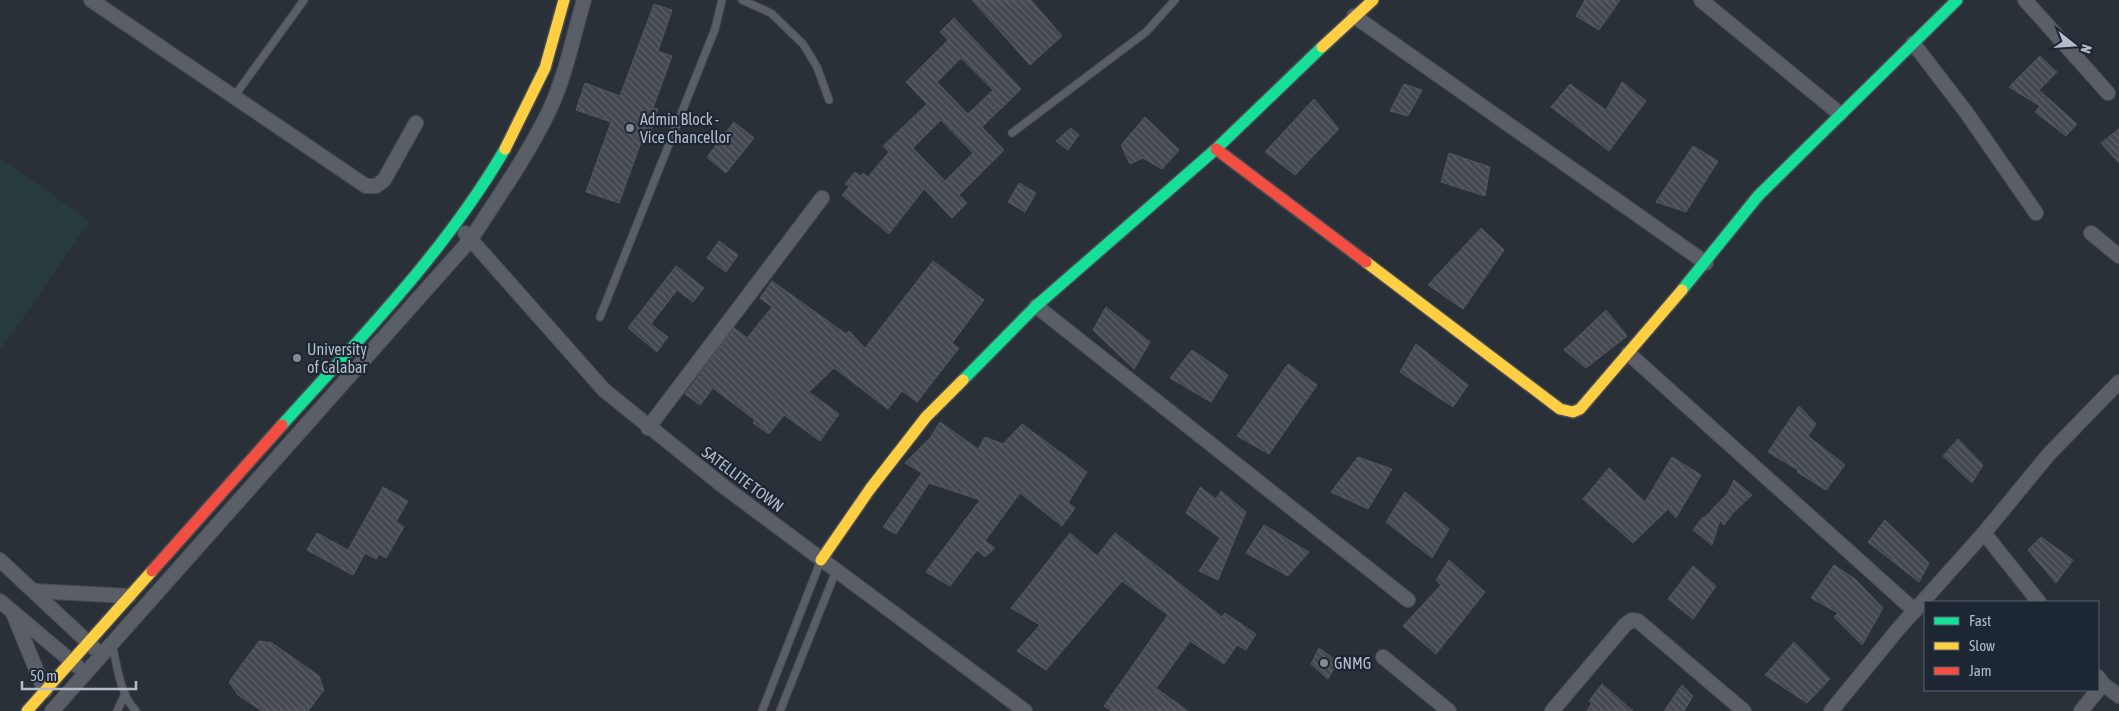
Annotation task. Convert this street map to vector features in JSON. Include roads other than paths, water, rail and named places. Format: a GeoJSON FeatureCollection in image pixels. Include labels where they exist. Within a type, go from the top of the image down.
{"type":"FeatureCollection","features":[{"type":"Feature","properties":{"kind":"street"},"geometry":{"type":"LineString","coordinates":[[91,0],[233,98],[366,186],[376,186],[384,180],[416,123]]}},
{"type":"Feature","properties":{"kind":"street"},"geometry":{"type":"LineString","coordinates":[[27,711],[458,226],[504,150],[542,76],[564,0]]}},
{"type":"Feature","properties":{"kind":"street"},"geometry":{"type":"LineString","coordinates":[[52,711],[471,239],[525,155],[550,108],[570,58],[584,0]]}},
{"type":"Feature","properties":{"kind":"street"},"geometry":{"type":"LineString","coordinates":[[821,560],[870,489],[926,417],[1036,306],[1216,150],[1354,16],[1373,0]]}},
{"type":"Feature","properties":{"kind":"street"},"geometry":{"type":"LineString","coordinates":[[1701,0],[1840,114]]}},
{"type":"Feature","properties":{"kind":"street"},"geometry":{"type":"LineString","coordinates":[[1216,150],[1560,409],[1573,412],[1580,409],[1706,263],[1758,196],[1957,0]]}},
{"type":"Feature","properties":{"kind":"street"},"geometry":{"type":"LineString","coordinates":[[2024,0],[2108,93]]}},
{"type":"Feature","properties":{"kind":"street"},"geometry":{"type":"LineString","coordinates":[[1354,16],[1706,263]]}},
{"type":"Feature","properties":{"kind":"street"},"geometry":{"type":"LineString","coordinates":[[1913,43],[1966,112],[2036,213]]}},
{"type":"Feature","properties":{"kind":"street"},"geometry":{"type":"LineString","coordinates":[[648,428],[822,198]]}},
{"type":"Feature","properties":{"kind":"street","name":"SATELLITE TOWN"},"geometry":{"type":"LineString","coordinates":[[458,226],[604,390],[648,428],[821,560],[1025,711]]}},
{"type":"Feature","properties":{"kind":"street"},"geometry":{"type":"LineString","coordinates":[[2091,233],[2119,256]]}},
{"type":"Feature","properties":{"kind":"street"},"geometry":{"type":"LineString","coordinates":[[1036,306],[1408,600]]}},
{"type":"Feature","properties":{"kind":"street"},"geometry":{"type":"LineString","coordinates":[[1628,353],[1915,611]]}},
{"type":"Feature","properties":{"kind":"street"},"geometry":{"type":"LineString","coordinates":[[1831,711],[1984,533],[2049,454],[2119,382]]}},
{"type":"Feature","properties":{"kind":"street"},"geometry":{"type":"LineString","coordinates":[[1984,533],[2037,601]]}},
{"type":"Feature","properties":{"kind":"street"},"geometry":{"type":"LineString","coordinates":[[0,560],[102,655]]}},
{"type":"Feature","properties":{"kind":"street"},"geometry":{"type":"LineString","coordinates":[[34,591],[129,596]]}},
{"type":"Feature","properties":{"kind":"street"},"geometry":{"type":"LineString","coordinates":[[0,601],[86,673]]}},
{"type":"Feature","properties":{"kind":"street"},"geometry":{"type":"LineString","coordinates":[[13,612],[45,691]]}},
{"type":"Feature","properties":{"kind":"street"},"geometry":{"type":"LineString","coordinates":[[1552,711],[1624,625],[1632,620],[1638,622],[1744,711]]}},
{"type":"Feature","properties":{"kind":"street"},"geometry":{"type":"LineString","coordinates":[[1383,656],[1449,711]]}},
{"type":"Feature","properties":{"kind":"street"},"geometry":{"type":"LineString","coordinates":[[2100,681],[2119,696]]}},
{"type":"Feature","properties":{"kind":"street"},"geometry":{"type":"LineString","coordinates":[[2081,711],[2094,691]]}},
{"type":"Feature","properties":{"kind":"lane"},"geometry":{"type":"LineString","coordinates":[[233,98],[304,0]]}},
{"type":"Feature","properties":{"kind":"lane"},"geometry":{"type":"LineString","coordinates":[[600,317],[715,29],[722,0]]}},
{"type":"Feature","properties":{"kind":"lane"},"geometry":{"type":"LineString","coordinates":[[742,0],[771,13],[803,44],[817,67],[829,100]]}},
{"type":"Feature","properties":{"kind":"lane"},"geometry":{"type":"LineString","coordinates":[[1012,133],[1146,32],[1175,0]]}},
{"type":"Feature","properties":{"kind":"lane"},"geometry":{"type":"LineString","coordinates":[[762,711],[821,560]]}},
{"type":"Feature","properties":{"kind":"lane"},"geometry":{"type":"LineString","coordinates":[[780,711],[836,571]]}},
{"type":"Feature","properties":{"kind":"lane"},"geometry":{"type":"LineString","coordinates":[[112,644],[125,694],[130,705],[136,711]]}},
{"type":"Feature","properties":{"kind":"lane"},"geometry":{"type":"LineString","coordinates":[[117,711],[125,694]]}},
{"type":"Feature","properties":{"kind":"place","name":"Admin Block - Vice Chancellor"},"geometry":{"type":"Point","coordinates":[630,128]}},
{"type":"Feature","properties":{"kind":"place","name":"University of Calabar"},"geometry":{"type":"Point","coordinates":[297,358]}},
{"type":"Feature","properties":{"kind":"place","name":"GNMG"},"geometry":{"type":"Point","coordinates":[1324,663]}}]}
